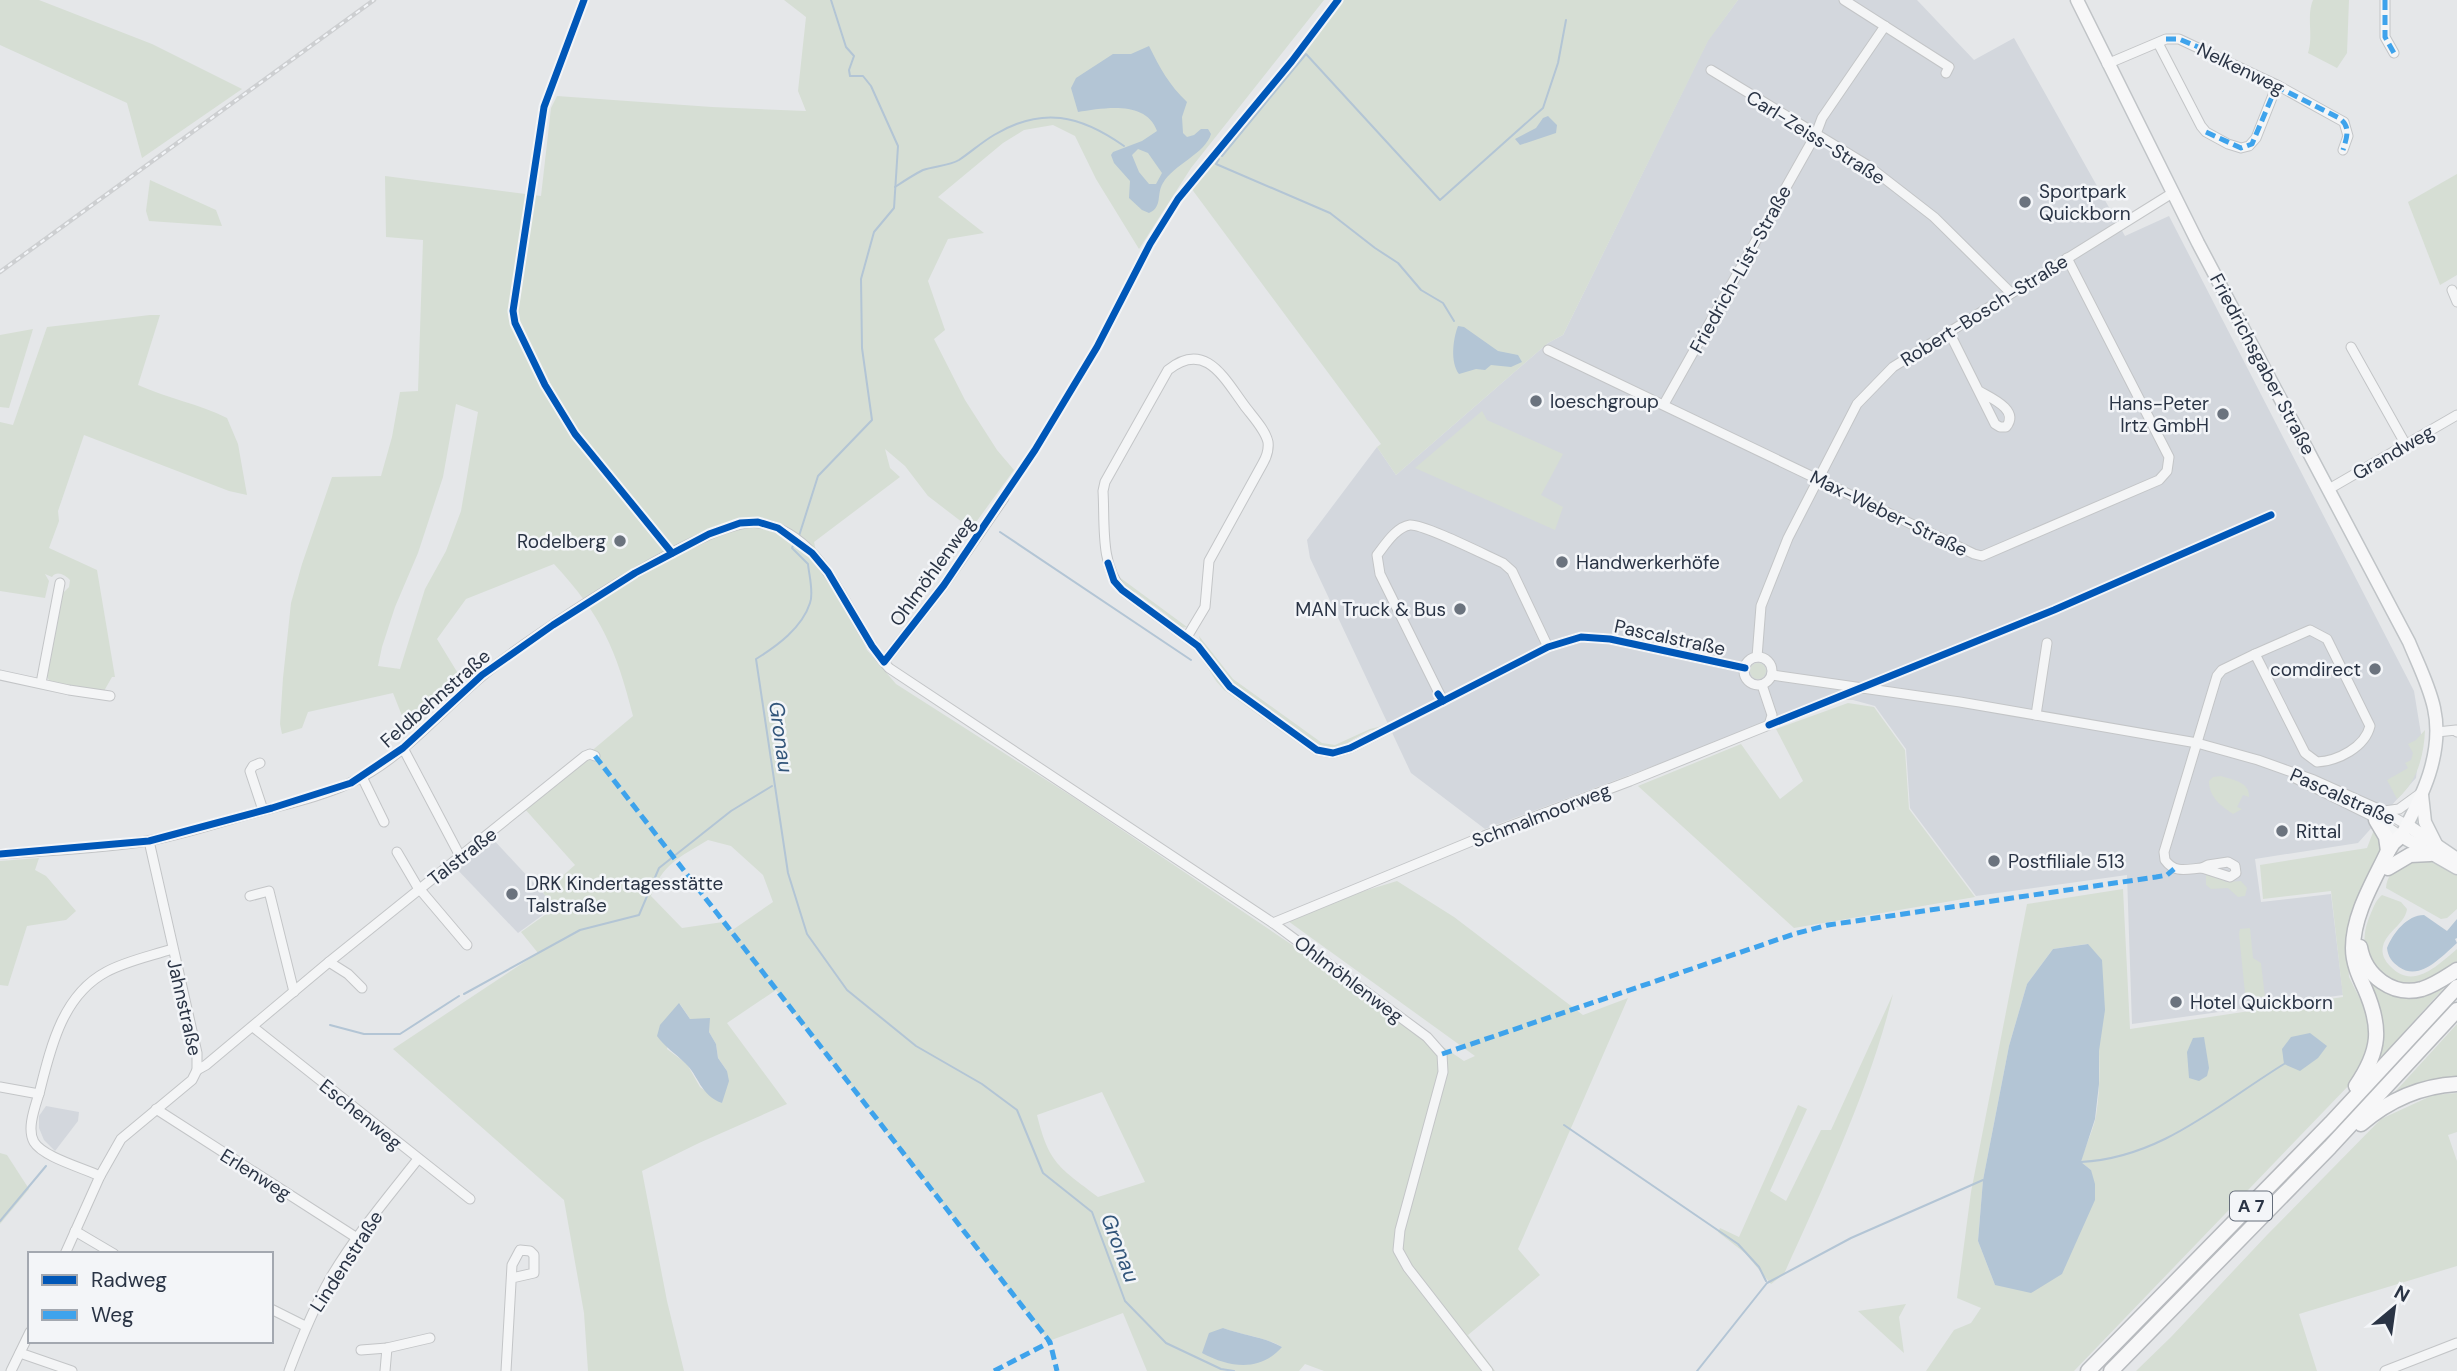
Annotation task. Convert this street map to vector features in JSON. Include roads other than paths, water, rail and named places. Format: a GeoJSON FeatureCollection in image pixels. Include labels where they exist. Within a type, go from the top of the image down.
{"type":"FeatureCollection","features":[{"type":"Feature","properties":{"kind":"highway"},"geometry":{"type":"LineString","coordinates":[[2379,815],[2388,851]]}},
{"type":"Feature","properties":{"kind":"highway"},"geometry":{"type":"LineString","coordinates":[[2331,1123],[2366,1071],[2376,1044],[2374,1014],[2356,967],[2353,940],[2364,904],[2388,851],[2404,830]]}},
{"type":"Feature","properties":{"kind":"highway"},"geometry":{"type":"LineString","coordinates":[[2404,830],[2361,926],[2360,951],[2367,967],[2384,984],[2400,990],[2432,985],[2457,970]]}},
{"type":"Feature","properties":{"kind":"highway"},"geometry":{"type":"LineString","coordinates":[[2388,868],[2410,855],[2433,849]]}},
{"type":"Feature","properties":{"kind":"highway","name":"A 7"},"geometry":{"type":"LineString","coordinates":[[2088,1371],[2331,1123],[2457,987]]}},
{"type":"Feature","properties":{"kind":"highway","name":"A 7"},"geometry":{"type":"LineString","coordinates":[[2111,1371],[2330,1147],[2457,1010]]}},
{"type":"Feature","properties":{"kind":"highway"},"geometry":{"type":"LineString","coordinates":[[2330,1147],[2342,1141],[2364,1121],[2393,1101],[2424,1088],[2457,1084]]}},
{"type":"Feature","properties":{"kind":"main road","name":"Friedrichsgaber Straße"},"geometry":{"type":"LineString","coordinates":[[2077,0],[2212,269],[2409,642],[2430,691],[2437,732],[2432,766],[2404,830]]}},
{"type":"Feature","properties":{"kind":"main road"},"geometry":{"type":"LineString","coordinates":[[2421,793],[2425,822],[2433,849]]}},
{"type":"Feature","properties":{"kind":"main road"},"geometry":{"type":"LineString","coordinates":[[2404,830],[2457,869]]}},
{"type":"Feature","properties":{"kind":"main road"},"geometry":{"type":"LineString","coordinates":[[2433,849],[2457,859]]}},
{"type":"Feature","properties":{"kind":"street"},"geometry":{"type":"LineString","coordinates":[[1844,0],[1949,67],[1947,74]]}},
{"type":"Feature","properties":{"kind":"street"},"geometry":{"type":"LineString","coordinates":[[2385,0],[2385,37],[2394,53]]}},
{"type":"Feature","properties":{"kind":"street","name":"Friedrich-List-Straße"},"geometry":{"type":"LineString","coordinates":[[1664,404],[1816,134],[1822,118],[1885,26]]}},
{"type":"Feature","properties":{"kind":"street","name":"Nelkenweg"},"geometry":{"type":"LineString","coordinates":[[2107,64],[2166,39],[2179,39],[2277,85],[2344,121],[2348,136],[2343,150]]}},
{"type":"Feature","properties":{"kind":"street"},"geometry":{"type":"LineString","coordinates":[[2158,43],[2201,126],[2206,132],[2234,146],[2245,147],[2255,141],[2277,85]]}},
{"type":"Feature","properties":{"kind":"street","name":"Carl-Zeiss-Straße"},"geometry":{"type":"LineString","coordinates":[[1711,70],[1867,166],[1934,217],[2011,293]]}},
{"type":"Feature","properties":{"kind":"street","name":"Robert-Bosch-Straße"},"geometry":{"type":"LineString","coordinates":[[1758,657],[1761,606],[1767,588],[1788,538],[1857,404],[1893,367],[2174,192]]}},
{"type":"Feature","properties":{"kind":"street","name":"Max-Weber-Straße"},"geometry":{"type":"LineString","coordinates":[[1548,350],[1982,556],[2159,480],[2167,471],[2169,457],[2067,258]]}},
{"type":"Feature","properties":{"kind":"street"},"geometry":{"type":"LineString","coordinates":[[2452,290],[2457,302]]}},
{"type":"Feature","properties":{"kind":"street"},"geometry":{"type":"LineString","coordinates":[[1949,331],[1979,391]]}},
{"type":"Feature","properties":{"kind":"street"},"geometry":{"type":"LineString","coordinates":[[2350,347],[2406,445]]}},
{"type":"Feature","properties":{"kind":"street","name":"Pascalstraße"},"geometry":{"type":"LineString","coordinates":[[1186,637],[1205,607],[1209,561],[1268,454],[1268,444],[1262,429],[1219,371],[1205,360],[1186,359],[1168,370],[1110,473],[1103,492],[1108,563],[1114,581],[1122,590],[1205,654],[1230,687],[1310,746],[1326,752],[1350,748],[1441,697],[1548,647],[1581,637],[1610,639],[1745,668]]}},
{"type":"Feature","properties":{"kind":"street","name":"Grandweg"},"geometry":{"type":"LineString","coordinates":[[2329,489],[2457,415]]}},
{"type":"Feature","properties":{"kind":"street","name":"Ohlmöhlenweg"},"geometry":{"type":"LineString","coordinates":[[1004,498],[944,585],[884,662],[984,732],[1273,923],[1416,1029],[1442,1054],[1443,1072],[1400,1230],[1398,1250],[1408,1268],[1488,1371]]}},
{"type":"Feature","properties":{"kind":"street","name":"Feldbehnstraße"},"geometry":{"type":"LineString","coordinates":[[0,854],[149,841],[329,791],[362,776],[403,748],[463,692],[505,658],[635,573],[709,534],[740,523],[758,522],[778,527],[795,539],[828,572],[884,662]]}},
{"type":"Feature","properties":{"kind":"street"},"geometry":{"type":"LineString","coordinates":[[1441,697],[1380,574],[1377,555],[1397,531],[1410,525],[1424,529],[1503,563],[1512,571],[1548,647]]}},
{"type":"Feature","properties":{"kind":"street"},"geometry":{"type":"LineString","coordinates":[[41,683],[60,583]]}},
{"type":"Feature","properties":{"kind":"street"},"geometry":{"type":"LineString","coordinates":[[2202,868],[2174,869],[2165,860],[2164,852],[2217,676],[2222,670],[2255,654],[2311,630],[2327,639],[2370,726],[2368,736],[2360,745],[2326,762],[2312,760],[2305,753],[2255,654]]}},
{"type":"Feature","properties":{"kind":"street"},"geometry":{"type":"LineString","coordinates":[[2036,715],[2047,643]]}},
{"type":"Feature","properties":{"kind":"street"},"geometry":{"type":"LineString","coordinates":[[1758,657],[1765,659],[1772,667],[1772,675],[1762,685]]}},
{"type":"Feature","properties":{"kind":"street","name":"Pascalstraße"},"geometry":{"type":"LineString","coordinates":[[1758,657],[1749,660],[1745,668],[1749,681],[1762,685]]}},
{"type":"Feature","properties":{"kind":"street","name":"Pascalstraße"},"geometry":{"type":"LineString","coordinates":[[1772,675],[2036,715],[2197,743],[2279,768],[2290,776],[2379,815],[2404,830]]}},
{"type":"Feature","properties":{"kind":"street"},"geometry":{"type":"LineString","coordinates":[[0,676],[110,696]]}},
{"type":"Feature","properties":{"kind":"street","name":"Schmalmoorweg"},"geometry":{"type":"LineString","coordinates":[[1273,923],[1484,836],[1769,725],[1772,715],[1762,685]]}},
{"type":"Feature","properties":{"kind":"street"},"geometry":{"type":"LineString","coordinates":[[2437,732],[2457,732]]}},
{"type":"Feature","properties":{"kind":"street"},"geometry":{"type":"LineString","coordinates":[[403,748],[460,856]]}},
{"type":"Feature","properties":{"kind":"street","name":"Talstraße"},"geometry":{"type":"LineString","coordinates":[[197,1070],[585,756],[595,756]]}},
{"type":"Feature","properties":{"kind":"street"},"geometry":{"type":"LineString","coordinates":[[260,763],[250,771],[263,810]]}},
{"type":"Feature","properties":{"kind":"street"},"geometry":{"type":"LineString","coordinates":[[362,776],[384,822]]}},
{"type":"Feature","properties":{"kind":"street"},"geometry":{"type":"LineString","coordinates":[[2379,815],[2399,809],[2421,793]]}},
{"type":"Feature","properties":{"kind":"street","name":"Jahnstraße"},"geometry":{"type":"LineString","coordinates":[[66,1252],[100,1176],[121,1139],[187,1085],[197,1070],[197,1053],[149,841]]}},
{"type":"Feature","properties":{"kind":"street"},"geometry":{"type":"LineString","coordinates":[[397,852],[420,890],[467,944]]}},
{"type":"Feature","properties":{"kind":"street"},"geometry":{"type":"LineString","coordinates":[[250,896],[269,891],[294,992]]}},
{"type":"Feature","properties":{"kind":"street"},"geometry":{"type":"LineString","coordinates":[[100,1176],[53,1156],[37,1146],[33,1140],[31,1126],[56,1034],[70,1006],[88,984],[116,967],[172,949]]}},
{"type":"Feature","properties":{"kind":"street"},"geometry":{"type":"LineString","coordinates":[[329,962],[348,974],[362,988]]}},
{"type":"Feature","properties":{"kind":"street","name":"Eschenweg"},"geometry":{"type":"LineString","coordinates":[[253,1027],[470,1199]]}},
{"type":"Feature","properties":{"kind":"street"},"geometry":{"type":"LineString","coordinates":[[0,1087],[39,1094]]}},
{"type":"Feature","properties":{"kind":"street","name":"Erlenweg"},"geometry":{"type":"LineString","coordinates":[[156,1109],[357,1238]]}},
{"type":"Feature","properties":{"kind":"street","name":"Lindenstraße"},"geometry":{"type":"LineString","coordinates":[[289,1371],[305,1326],[331,1277],[357,1238],[418,1159]]}},
{"type":"Feature","properties":{"kind":"street"},"geometry":{"type":"LineString","coordinates":[[75,1231],[111,1252]]}},
{"type":"Feature","properties":{"kind":"street"},"geometry":{"type":"LineString","coordinates":[[506,1371],[512,1278]]}},
{"type":"Feature","properties":{"kind":"street"},"geometry":{"type":"LineString","coordinates":[[273,1310],[305,1326]]}},
{"type":"Feature","properties":{"kind":"street"},"geometry":{"type":"LineString","coordinates":[[11,1371],[28,1336]]}},
{"type":"Feature","properties":{"kind":"street"},"geometry":{"type":"LineString","coordinates":[[361,1350],[387,1348],[430,1338]]}},
{"type":"Feature","properties":{"kind":"street"},"geometry":{"type":"LineString","coordinates":[[2385,1371],[2457,1343]]}},
{"type":"Feature","properties":{"kind":"street"},"geometry":{"type":"LineString","coordinates":[[384,1371],[387,1348]]}},
{"type":"Feature","properties":{"kind":"street"},"geometry":{"type":"LineString","coordinates":[[20,1353],[72,1371]]}},
{"type":"Feature","properties":{"kind":"water"},"geometry":{"type":"Polygon","coordinates":[[[1149,46],[1165,76],[1187,102],[1182,117],[1183,133],[1187,137],[1201,129],[1208,129],[1211,134],[1203,147],[1168,176],[1161,187],[1158,204],[1149,213],[1129,198],[1130,181],[1114,163],[1111,155],[1157,131],[1152,121],[1144,114],[1123,108],[1078,112],[1071,88],[1076,78],[1113,54],[1131,54],[1149,46]],[[1138,149],[1132,155],[1139,172],[1149,184],[1156,184],[1162,173],[1148,153],[1138,149]]]}},
{"type":"Feature","properties":{"kind":"water"},"geometry":{"type":"Polygon","coordinates":[[[1548,116],[1557,125],[1556,133],[1520,145],[1515,139],[1536,128],[1543,118],[1548,116]]]}},
{"type":"Feature","properties":{"kind":"water"},"geometry":{"type":"Polygon","coordinates":[[[1458,326],[1464,327],[1498,351],[1518,355],[1522,362],[1511,367],[1491,365],[1485,370],[1476,369],[1459,374],[1454,363],[1453,350],[1458,326]]]}},
{"type":"Feature","properties":{"kind":"water"},"geometry":{"type":"Polygon","coordinates":[[[2424,915],[2447,931],[2457,919],[2457,943],[2430,966],[2407,971],[2392,961],[2387,948],[2401,926],[2412,918],[2424,915]]]}},
{"type":"Feature","properties":{"kind":"water"},"geometry":{"type":"Polygon","coordinates":[[[2088,944],[2102,960],[2105,1010],[2099,1051],[2095,1119],[2081,1162],[2091,1170],[2095,1184],[2095,1200],[2062,1274],[2031,1293],[1995,1285],[1978,1241],[1983,1180],[2009,1046],[2027,984],[2053,949],[2088,944]]]}},
{"type":"Feature","properties":{"kind":"water"},"geometry":{"type":"Polygon","coordinates":[[[679,1003],[690,1019],[710,1018],[709,1032],[729,1081],[722,1103],[709,1095],[690,1068],[657,1036],[660,1025],[679,1003]]]}},
{"type":"Feature","properties":{"kind":"water"},"geometry":{"type":"Polygon","coordinates":[[[2310,1033],[2327,1046],[2318,1058],[2300,1071],[2284,1064],[2282,1049],[2291,1037],[2310,1033]]]}},
{"type":"Feature","properties":{"kind":"water"},"geometry":{"type":"Polygon","coordinates":[[[2204,1037],[2209,1068],[2207,1076],[2199,1081],[2189,1078],[2187,1052],[2193,1038],[2204,1037]]]}},
{"type":"Feature","properties":{"kind":"water"},"geometry":{"type":"Polygon","coordinates":[[[1223,1328],[1282,1347],[1265,1360],[1245,1365],[1224,1362],[1202,1353],[1209,1333],[1223,1328]]]}},
{"type":"Feature","properties":{"kind":"waterway","name":"Gronau"},"geometry":{"type":"LineString","coordinates":[[799,536],[818,476],[872,420],[862,348],[861,279],[874,232],[894,208],[898,146],[871,86],[863,76],[850,76],[849,70],[854,56],[846,47],[831,0]]}},
{"type":"Feature","properties":{"kind":"waterway"},"geometry":{"type":"LineString","coordinates":[[1222,156],[1306,54],[1440,200],[1543,108],[1558,63],[1566,20]]}},
{"type":"Feature","properties":{"kind":"waterway"},"geometry":{"type":"LineString","coordinates":[[895,187],[923,170],[959,160],[994,135],[1028,120],[1060,118],[1076,121],[1108,135],[1124,146]]}},
{"type":"Feature","properties":{"kind":"waterway"},"geometry":{"type":"LineString","coordinates":[[1219,159],[1216,164],[1330,213],[1398,263],[1421,290],[1443,303],[1454,321]]}},
{"type":"Feature","properties":{"kind":"waterway"},"geometry":{"type":"LineString","coordinates":[[1000,532],[1191,660]]}},
{"type":"Feature","properties":{"kind":"waterway","name":"Gronau"},"geometry":{"type":"LineString","coordinates":[[794,543],[792,548],[808,564],[810,603],[795,628],[756,659],[788,873],[807,934],[847,990],[916,1046],[982,1084],[1017,1110],[1043,1173],[1092,1212],[1125,1301],[1166,1343],[1221,1369],[1234,1371]]}},
{"type":"Feature","properties":{"kind":"waterway"},"geometry":{"type":"LineString","coordinates":[[464,994],[580,930],[639,915],[659,868],[731,811],[772,786]]}},
{"type":"Feature","properties":{"kind":"waterway"},"geometry":{"type":"LineString","coordinates":[[330,1025],[364,1034],[400,1034],[459,996]]}},
{"type":"Feature","properties":{"kind":"waterway"},"geometry":{"type":"LineString","coordinates":[[2081,1162],[2137,1151],[2163,1140],[2212,1112],[2284,1064]]}},
{"type":"Feature","properties":{"kind":"waterway"},"geometry":{"type":"LineString","coordinates":[[1564,1125],[1738,1244],[1759,1267],[1766,1281]]}},
{"type":"Feature","properties":{"kind":"waterway"},"geometry":{"type":"LineString","coordinates":[[0,1221],[46,1166]]}},
{"type":"Feature","properties":{"kind":"waterway"},"geometry":{"type":"LineString","coordinates":[[1697,1371],[1767,1283],[1851,1238],[1983,1180]]}},
{"type":"Feature","properties":{"kind":"railway"},"geometry":{"type":"LineString","coordinates":[[0,272],[374,0]]}},
{"type":"Feature","properties":{"kind":"place","name":"Sportpark Quickborn"},"geometry":{"type":"Point","coordinates":[2025,202]}},
{"type":"Feature","properties":{"kind":"place","name":"loeschgroup"},"geometry":{"type":"Point","coordinates":[1536,401]}},
{"type":"Feature","properties":{"kind":"place","name":"Hans-Peter Irtz GmbH"},"geometry":{"type":"Point","coordinates":[2223,414]}},
{"type":"Feature","properties":{"kind":"place","name":"Rodelberg"},"geometry":{"type":"Point","coordinates":[620,541]}},
{"type":"Feature","properties":{"kind":"place","name":"Handwerkerhöfe"},"geometry":{"type":"Point","coordinates":[1562,562]}},
{"type":"Feature","properties":{"kind":"place","name":"MAN Truck & Bus"},"geometry":{"type":"Point","coordinates":[1460,609]}},
{"type":"Feature","properties":{"kind":"place","name":"comdirect"},"geometry":{"type":"Point","coordinates":[2375,669]}},
{"type":"Feature","properties":{"kind":"place","name":"Rittal"},"geometry":{"type":"Point","coordinates":[2282,831]}},
{"type":"Feature","properties":{"kind":"place","name":"Postfiliale 513"},"geometry":{"type":"Point","coordinates":[1994,861]}},
{"type":"Feature","properties":{"kind":"place","name":"DRK Kindertagesstätte Talstraße"},"geometry":{"type":"Point","coordinates":[512,894]}},
{"type":"Feature","properties":{"kind":"place","name":"Hotel Quickborn"},"geometry":{"type":"Point","coordinates":[2176,1002]}}]}
